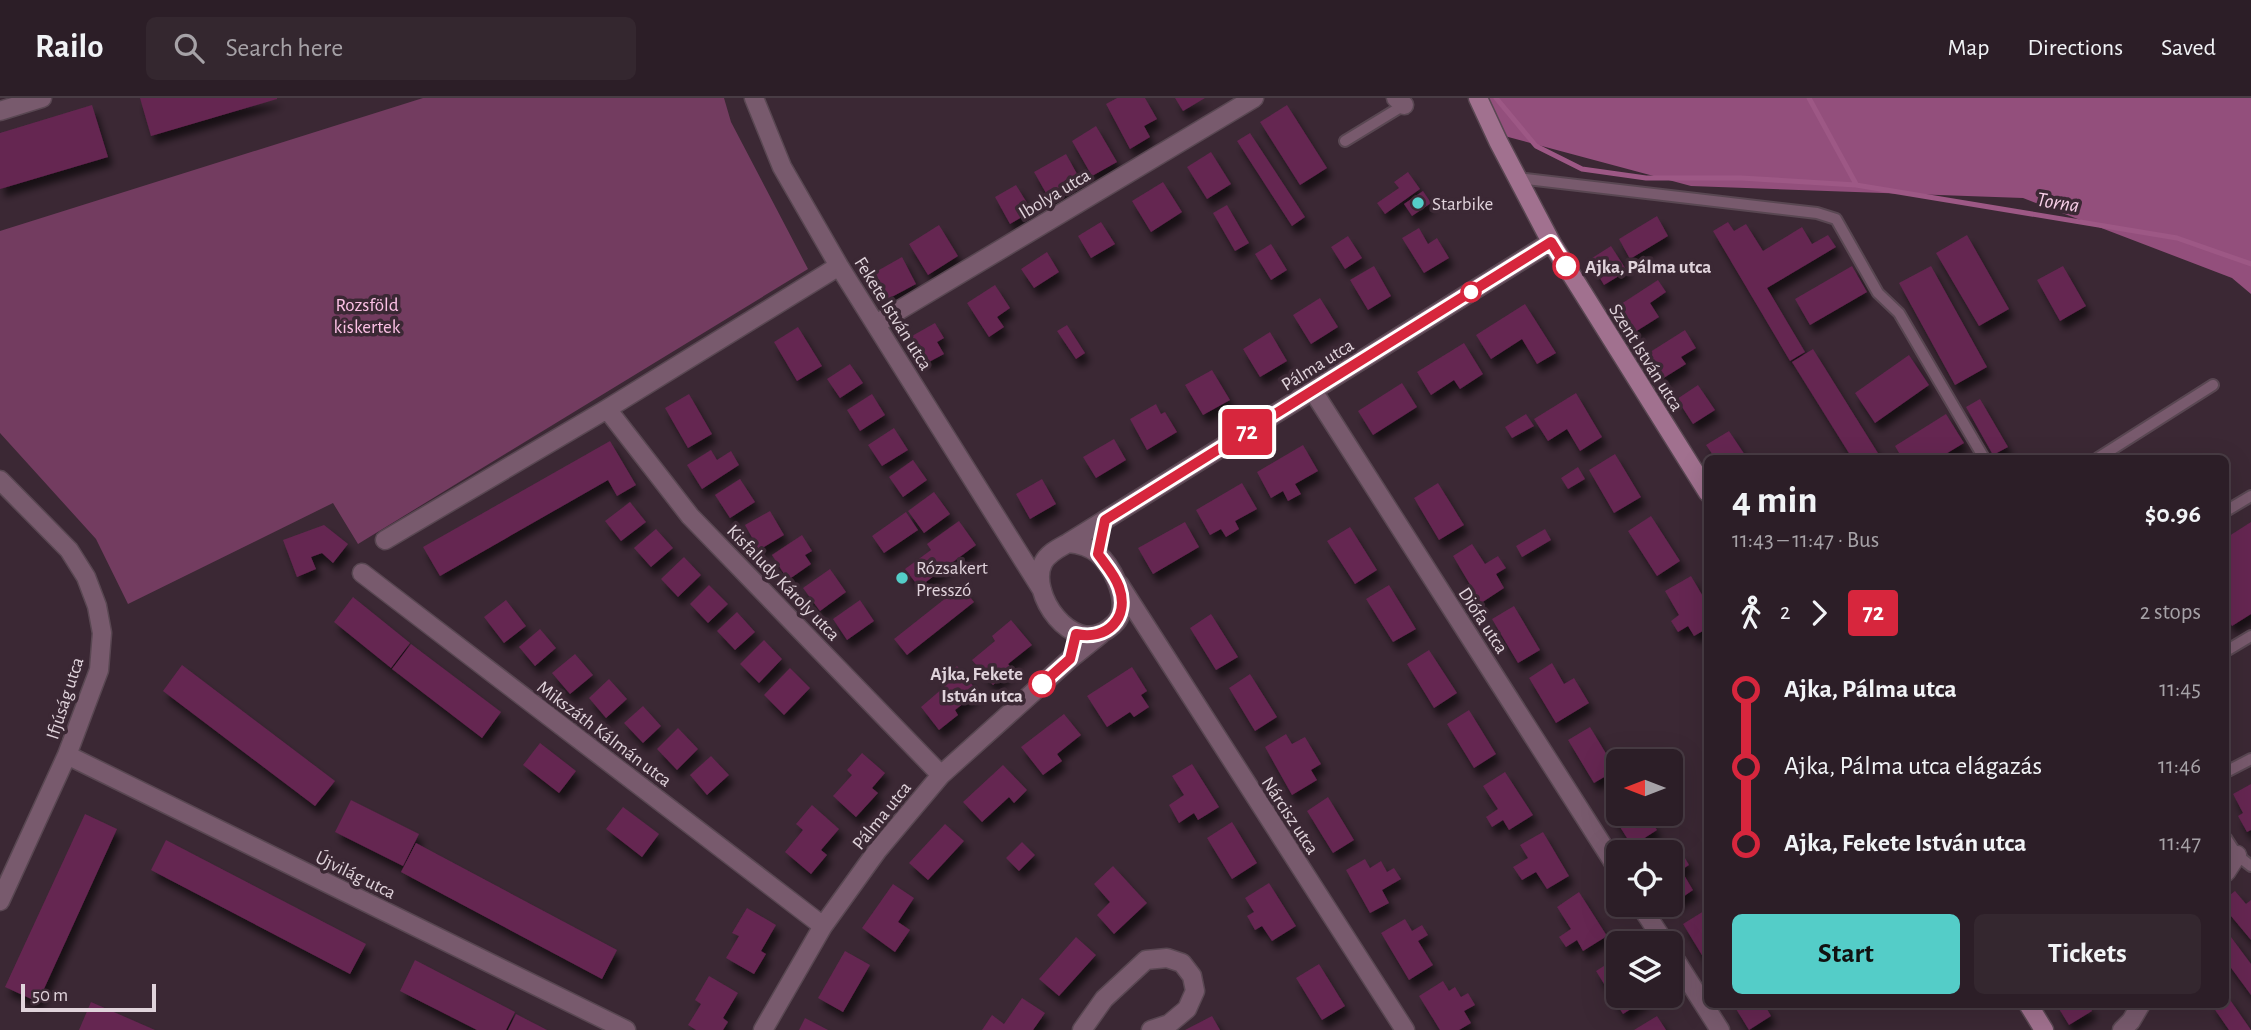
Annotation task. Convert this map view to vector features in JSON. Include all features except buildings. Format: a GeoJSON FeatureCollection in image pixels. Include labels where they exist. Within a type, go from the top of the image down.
{"type":"FeatureCollection","features":[{"type":"Feature","properties":{"kind":"main road","name":"Szent István utca"},"geometry":{"type":"LineString","coordinates":[[1478,98],[1551,242],[1704,487]]}},
{"type":"Feature","properties":{"kind":"main road"},"geometry":{"type":"LineString","coordinates":[[2030,1008],[2044,1030]]}},
{"type":"Feature","properties":{"kind":"street"},"geometry":{"type":"LineString","coordinates":[[0,111],[42,98]]}},
{"type":"Feature","properties":{"kind":"street","name":"Fekete István utca"},"geometry":{"type":"LineString","coordinates":[[754,98],[782,167],[839,266],[1042,590]]}},
{"type":"Feature","properties":{"kind":"street","name":"Ibolya utca"},"geometry":{"type":"LineString","coordinates":[[876,324],[1254,98]]}},
{"type":"Feature","properties":{"kind":"street","name":"Pálma utca"},"geometry":{"type":"LineString","coordinates":[[1044,560],[1551,242]]}},
{"type":"Feature","properties":{"kind":"street"},"geometry":{"type":"LineString","coordinates":[[386,540],[607,409],[839,266]]}},
{"type":"Feature","properties":{"kind":"street","name":"Diófa utca"},"geometry":{"type":"LineString","coordinates":[[1313,391],[1606,851]]}},
{"type":"Feature","properties":{"kind":"street","name":"Kisfaludy Károly utca"},"geometry":{"type":"LineString","coordinates":[[607,409],[690,516],[942,775]]}},
{"type":"Feature","properties":{"kind":"street","name":"Ifjúság utca"},"geometry":{"type":"LineString","coordinates":[[0,480],[69,550],[86,577],[97,606],[102,633],[99,670],[67,755],[0,901]]}},
{"type":"Feature","properties":{"kind":"street"},"geometry":{"type":"LineString","coordinates":[[1098,554],[1105,520]]}},
{"type":"Feature","properties":{"kind":"street"},"geometry":{"type":"LineString","coordinates":[[1068,543],[1083,545],[1098,554],[1119,584],[1123,601],[1121,614],[1143,622]]}},
{"type":"Feature","properties":{"kind":"street"},"geometry":{"type":"LineString","coordinates":[[1013,544],[1044,560],[1040,571],[1042,590],[1056,616],[1076,634],[1101,634]]}},
{"type":"Feature","properties":{"kind":"street","name":"Mikszáth Kálmán utca"},"geometry":{"type":"LineString","coordinates":[[362,573],[823,926]]}},
{"type":"Feature","properties":{"kind":"street","name":"Nárcisz utca"},"geometry":{"type":"LineString","coordinates":[[1119,584],[1405,1030]]}},
{"type":"Feature","properties":{"kind":"street","name":"Pálma utca"},"geometry":{"type":"LineString","coordinates":[[763,1030],[823,926],[877,851],[942,775],[1070,659],[1116,623],[1121,614]]}},
{"type":"Feature","properties":{"kind":"street"},"geometry":{"type":"LineString","coordinates":[[1070,659],[1076,634]]}},
{"type":"Feature","properties":{"kind":"street","name":"Újvilág utca"},"geometry":{"type":"LineString","coordinates":[[67,755],[626,1030]]}},
{"type":"Feature","properties":{"kind":"street"},"geometry":{"type":"LineString","coordinates":[[2229,870],[2244,860]]}},
{"type":"Feature","properties":{"kind":"street"},"geometry":{"type":"LineString","coordinates":[[1082,1030],[1104,999],[1146,960],[1167,958],[1182,963],[1192,976],[1195,991],[1187,1009],[1169,1024],[1151,1030]]}},
{"type":"Feature","properties":{"kind":"street"},"geometry":{"type":"LineString","coordinates":[[1683,972],[1704,1005]]}},
{"type":"Feature","properties":{"kind":"street"},"geometry":{"type":"LineString","coordinates":[[1706,1008],[1720,1030]]}},
{"type":"Feature","properties":{"kind":"street"},"geometry":{"type":"LineString","coordinates":[[2122,1030],[2139,1008]]}},
{"type":"Feature","properties":{"kind":"lane"},"geometry":{"type":"LineString","coordinates":[[1345,141],[1400,102]]}},
{"type":"Feature","properties":{"kind":"lane"},"geometry":{"type":"LineString","coordinates":[[1517,178],[1817,213],[1836,219],[1878,293],[1899,313],[1982,455]]}},
{"type":"Feature","properties":{"kind":"lane"},"geometry":{"type":"LineString","coordinates":[[2103,455],[2213,385]]}},
{"type":"Feature","properties":{"kind":"lane"},"geometry":{"type":"LineString","coordinates":[[2229,509],[2251,496]]}},
{"type":"Feature","properties":{"kind":"lane"},"geometry":{"type":"LineString","coordinates":[[2229,649],[2251,636]]}},
{"type":"Feature","properties":{"kind":"lane"},"geometry":{"type":"LineString","coordinates":[[2229,770],[2251,759]]}},
{"type":"Feature","properties":{"kind":"lane"},"geometry":{"type":"LineString","coordinates":[[2229,842],[2244,860]]}},
{"type":"Feature","properties":{"kind":"green space","name":"Rozsföld kiskertek"},"geometry":{"type":"Polygon","coordinates":[[[423,98],[724,98],[731,122],[808,269],[358,544],[333,503],[128,604],[96,539],[0,433],[0,231],[423,98]]]}},
{"type":"Feature","properties":{"kind":"shaded area"},"geometry":{"type":"Polygon","coordinates":[[[1482,98],[2251,98],[2251,294],[2232,278],[2023,198],[1691,186],[1497,134],[1482,98]]]}},
{"type":"Feature","properties":{"kind":"waterway","name":"Torna"},"geometry":{"type":"LineString","coordinates":[[1496,98],[1536,146],[1582,169],[1646,178],[1741,178],[1856,185],[2177,238],[2251,264]]}},
{"type":"Feature","properties":{"kind":"waterway","name":"Torna"},"geometry":{"type":"LineString","coordinates":[[1809,98],[1856,184]]}},
{"type":"Feature","properties":{"kind":"bus line","name":"72"},"geometry":{"type":"LineString","coordinates":[[1042,684],[1070,659],[1076,634],[1101,634],[1116,623],[1121,614],[1123,601],[1119,584],[1098,554],[1105,520],[1551,242],[1566,266]]}},
{"type":"Feature","properties":{"kind":"place","name":"Starbike"},"geometry":{"type":"Point","coordinates":[1418,203]}},
{"type":"Feature","properties":{"kind":"place","name":"Ajka, Pálma utca"},"geometry":{"type":"Point","coordinates":[1566,266]}},
{"type":"Feature","properties":{"kind":"place","name":"Rózsakert Presszó"},"geometry":{"type":"Point","coordinates":[902,578]}},
{"type":"Feature","properties":{"kind":"place","name":"Ajka, Fekete István utca"},"geometry":{"type":"Point","coordinates":[1042,684]}}]}
